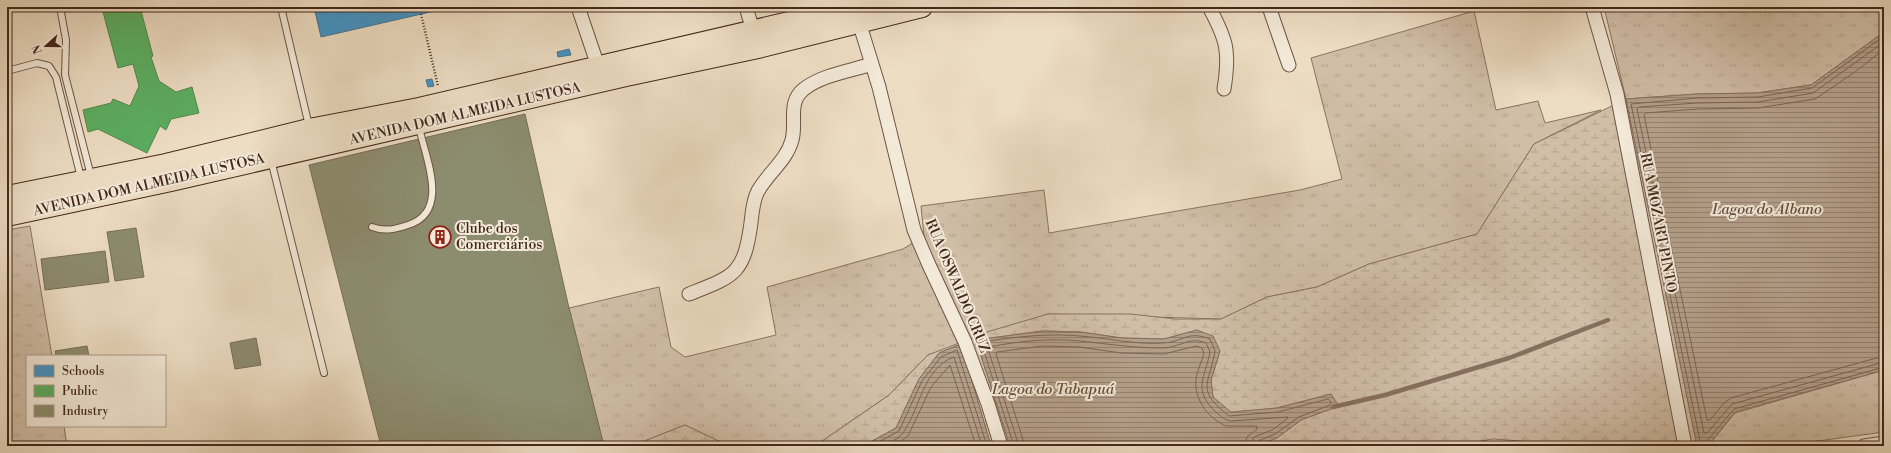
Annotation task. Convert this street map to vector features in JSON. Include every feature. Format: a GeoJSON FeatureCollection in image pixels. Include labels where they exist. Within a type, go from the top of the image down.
{"type":"FeatureCollection","features":[{"type":"Feature","properties":{"kind":"main road","name":"AVENIDA DOM ALMEIDA LUSTOSA"},"geometry":{"type":"LineString","coordinates":[[7,196],[169,173],[268,148],[418,125],[626,76],[756,40],[856,15],[922,7]]}},
{"type":"Feature","properties":{"kind":"main road","name":"AVENIDA DOM ALMEIDA LUSTOSA"},"geometry":{"type":"LineString","coordinates":[[268,148],[309,129],[419,108],[598,66],[756,40]]}},
{"type":"Feature","properties":{"kind":"main road","name":"AVENIDA DOM ALMEIDA LUSTOSA"},"geometry":{"type":"LineString","coordinates":[[7,216],[83,186]]}},
{"type":"Feature","properties":{"kind":"street"},"geometry":{"type":"LineString","coordinates":[[578,7],[598,66]]}},
{"type":"Feature","properties":{"kind":"street"},"geometry":{"type":"LineString","coordinates":[[746,7],[756,40]]}},
{"type":"Feature","properties":{"kind":"street"},"geometry":{"type":"LineString","coordinates":[[1209,7],[1223,33],[1226,44],[1228,59],[1224,90]]}},
{"type":"Feature","properties":{"kind":"street"},"geometry":{"type":"LineString","coordinates":[[1268,7],[1288,65]]}},
{"type":"Feature","properties":{"kind":"street","name":"RUA MOZART PINTO"},"geometry":{"type":"LineString","coordinates":[[1592,7],[1616,94],[1685,446]]}},
{"type":"Feature","properties":{"kind":"street","name":"RUA OSWALDO CRUZ"},"geometry":{"type":"LineString","coordinates":[[856,15],[872,64],[897,155],[914,230],[928,265],[965,342],[988,404],[1001,446]]}},
{"type":"Feature","properties":{"kind":"street"},"geometry":{"type":"LineString","coordinates":[[689,294],[722,281],[733,274],[742,263],[748,244],[754,204],[758,191],[788,151],[794,131],[793,109],[796,98],[803,90],[816,82],[872,64]]}},
{"type":"Feature","properties":{"kind":"street"},"geometry":{"type":"LineString","coordinates":[[1864,446],[1884,443]]}},
{"type":"Feature","properties":{"kind":"lane"},"geometry":{"type":"LineString","coordinates":[[60,7],[66,40],[65,75],[83,186]]}},
{"type":"Feature","properties":{"kind":"lane"},"geometry":{"type":"LineString","coordinates":[[281,7],[309,129]]}},
{"type":"Feature","properties":{"kind":"lane"},"geometry":{"type":"LineString","coordinates":[[7,71],[37,63],[49,66],[56,77],[83,186]]}},
{"type":"Feature","properties":{"kind":"lane"},"geometry":{"type":"LineString","coordinates":[[372,227],[382,230],[399,228],[422,220],[429,211],[432,201],[432,181],[418,125]]}},
{"type":"Feature","properties":{"kind":"lane"},"geometry":{"type":"LineString","coordinates":[[268,148],[324,373]]}},
{"type":"Feature","properties":{"kind":"path"},"geometry":{"type":"LineString","coordinates":[[420,14],[438,86]]}},
{"type":"Feature","properties":{"kind":"green space"},"geometry":{"type":"Polygon","coordinates":[[[1604,7],[1884,7],[1884,32],[1811,85],[1757,93],[1697,94],[1626,99],[1604,7]]]}},
{"type":"Feature","properties":{"kind":"green space"},"geometry":{"type":"Polygon","coordinates":[[[1474,11],[1496,110],[1538,101],[1545,123],[1601,110],[1534,144],[1477,234],[1369,264],[1317,287],[1267,297],[1221,319],[1048,314],[928,355],[889,395],[815,446],[729,446],[685,425],[632,446],[604,446],[569,308],[659,287],[671,347],[685,357],[776,335],[767,287],[903,249],[924,236],[921,206],[1044,190],[1049,233],[1300,190],[1342,179],[1311,58],[1474,11]]]}},
{"type":"Feature","properties":{"kind":"green space"},"geometry":{"type":"Polygon","coordinates":[[[1626,99],[1697,446],[1587,446],[1493,439],[1454,446],[1255,446],[1277,438],[1301,420],[1338,406],[1331,394],[1277,408],[1231,413],[1213,397],[1211,380],[1220,351],[1197,330],[1164,339],[1122,338],[1080,332],[1043,331],[976,340],[1010,446],[991,446],[961,344],[939,353],[919,379],[896,428],[863,446],[815,446],[889,395],[928,355],[990,331],[1048,314],[1130,314],[1175,319],[1221,319],[1267,297],[1317,287],[1369,264],[1477,234],[1534,144],[1626,99]]]}},
{"type":"Feature","properties":{"kind":"green space"},"geometry":{"type":"Polygon","coordinates":[[[30,226],[52,355],[26,355],[26,427],[64,427],[67,446],[7,446],[7,230],[30,226]]]}},
{"type":"Feature","properties":{"kind":"green space"},"geometry":{"type":"Polygon","coordinates":[[[1884,370],[1884,432],[1781,446],[1708,446],[1735,413],[1884,370]]]}},
{"type":"Feature","properties":{"kind":"green space"},"geometry":{"type":"Polygon","coordinates":[[[685,425],[729,446],[632,446],[685,425]]]}},
{"type":"Feature","properties":{"kind":"water","name":"Lagoa do Albano"},"geometry":{"type":"Polygon","coordinates":[[[1884,32],[1884,370],[1735,412],[1708,446],[1697,446],[1626,99],[1697,94],[1757,93],[1811,85],[1884,32]]]}},
{"type":"Feature","properties":{"kind":"water","name":"Lagoa do Tabapuá"},"geometry":{"type":"Polygon","coordinates":[[[1197,330],[1213,336],[1220,351],[1211,380],[1213,397],[1231,412],[1277,408],[1331,394],[1339,406],[1301,420],[1277,438],[1255,446],[1010,446],[976,340],[1043,331],[1080,332],[1122,338],[1164,339],[1197,330]]]}},
{"type":"Feature","properties":{"kind":"water","name":"Lagoa do Tabapuá"},"geometry":{"type":"Polygon","coordinates":[[[961,344],[991,446],[863,446],[896,428],[919,379],[939,353],[961,344]]]}},
{"type":"Feature","properties":{"kind":"building: Schools"},"geometry":{"type":"Polygon","coordinates":[[[314,7],[452,7],[321,37],[314,7]]]}},
{"type":"Feature","properties":{"kind":"building: Schools"},"geometry":{"type":"Polygon","coordinates":[[[569,49],[571,55],[558,57],[557,52],[569,49]]]}},
{"type":"Feature","properties":{"kind":"building: Schools"},"geometry":{"type":"Polygon","coordinates":[[[432,79],[434,86],[428,87],[426,80],[432,79]]]}},
{"type":"Feature","properties":{"kind":"building: Public"},"geometry":{"type":"Polygon","coordinates":[[[122,7],[140,7],[153,56],[151,57],[159,81],[176,92],[192,87],[199,113],[171,119],[166,130],[160,126],[147,153],[98,129],[88,132],[83,110],[111,103],[113,99],[130,106],[139,86],[133,64],[118,68],[103,12],[122,7]]]}},
{"type":"Feature","properties":{"kind":"building: Industry","name":"Clube dos Comerciários"},"geometry":{"type":"Polygon","coordinates":[[[525,114],[569,308],[604,446],[381,446],[309,165],[525,114]]]}},
{"type":"Feature","properties":{"kind":"building: Industry"},"geometry":{"type":"Polygon","coordinates":[[[136,228],[144,277],[115,281],[107,232],[136,228]]]}},
{"type":"Feature","properties":{"kind":"building: Industry"},"geometry":{"type":"Polygon","coordinates":[[[105,251],[109,282],[45,290],[41,259],[105,251]]]}},
{"type":"Feature","properties":{"kind":"building: Industry"},"geometry":{"type":"Polygon","coordinates":[[[256,338],[261,365],[235,369],[230,343],[256,338]]]}},
{"type":"Feature","properties":{"kind":"building: Industry"},"geometry":{"type":"Polygon","coordinates":[[[87,346],[89,355],[56,355],[55,351],[87,346]]]}},
{"type":"Feature","properties":{"kind":"waterway"},"geometry":{"type":"LineString","coordinates":[[1333,407],[1385,395],[1509,358],[1608,320]]}},
{"type":"Feature","properties":{"kind":"place","name":"Clube dos Comerciários"},"geometry":{"type":"Point","coordinates":[440,237]}}]}
